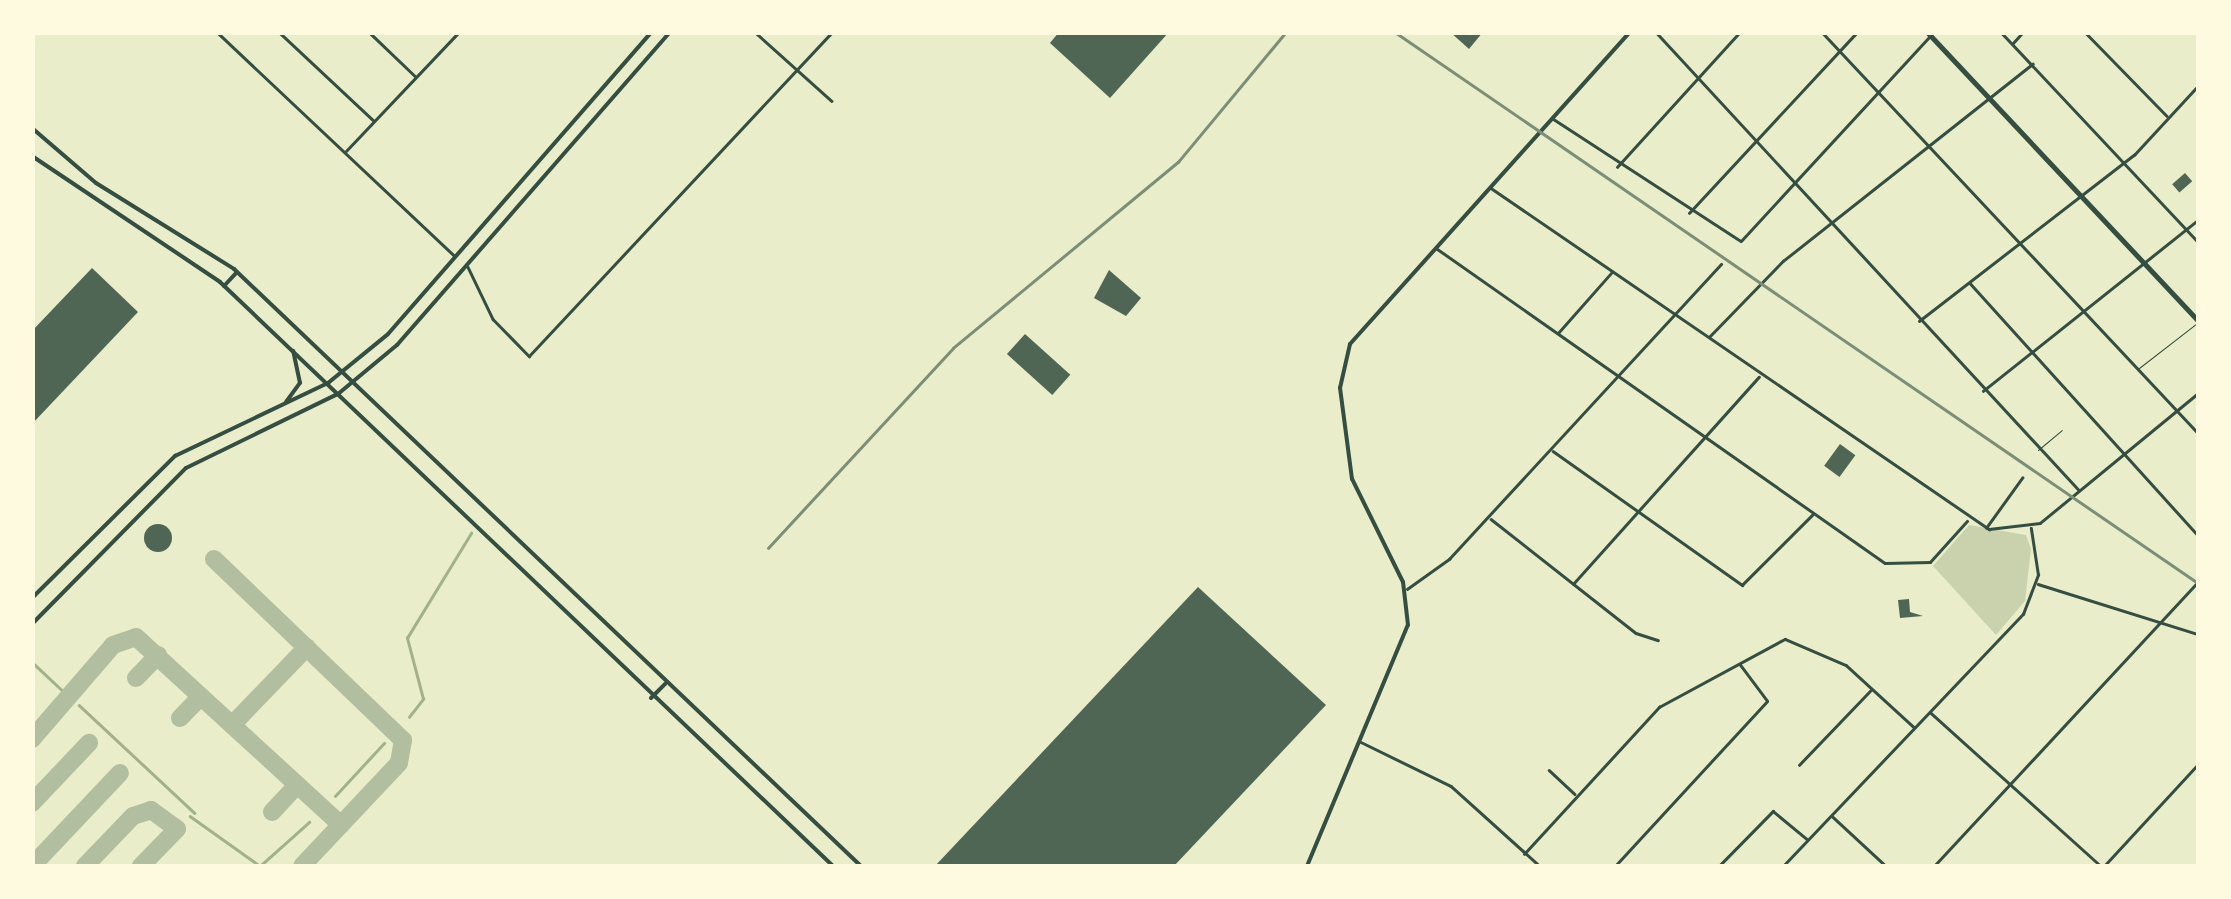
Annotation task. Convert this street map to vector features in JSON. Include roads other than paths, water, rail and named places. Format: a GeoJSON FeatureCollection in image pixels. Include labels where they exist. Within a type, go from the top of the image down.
{"type":"FeatureCollection","features":[{"type":"Feature","properties":{"kind":"main road"},"geometry":{"type":"LineString","coordinates":[[32,598],[175,456],[343,374],[455,256],[650,32]]}},
{"type":"Feature","properties":{"kind":"main road"},"geometry":{"type":"LineString","coordinates":[[32,624],[186,468],[352,384],[467,266],[670,32]]}},
{"type":"Feature","properties":{"kind":"main road"},"geometry":{"type":"LineString","coordinates":[[1307,866],[1404,642],[1405,590],[1357,496],[1340,388],[1356,332],[1630,32]]}},
{"type":"Feature","properties":{"kind":"main road"},"geometry":{"type":"LineString","coordinates":[[1931,34],[2198,322]]}},
{"type":"Feature","properties":{"kind":"main road"},"geometry":{"type":"LineString","coordinates":[[573,121],[585,131]]}},
{"type":"Feature","properties":{"kind":"main road"},"geometry":{"type":"LineString","coordinates":[[32,128],[96,183],[238,272],[664,684],[861,866]]}},
{"type":"Feature","properties":{"kind":"main road"},"geometry":{"type":"LineString","coordinates":[[32,156],[224,286],[292,347],[651,698],[832,866]]}},
{"type":"Feature","properties":{"kind":"main road"},"geometry":{"type":"LineString","coordinates":[[455,256],[467,266]]}},
{"type":"Feature","properties":{"kind":"main road"},"geometry":{"type":"LineString","coordinates":[[224,286],[238,272]]}},
{"type":"Feature","properties":{"kind":"main road"},"geometry":{"type":"LineString","coordinates":[[286,402],[300,383],[292,347]]}},
{"type":"Feature","properties":{"kind":"main road"},"geometry":{"type":"LineString","coordinates":[[651,698],[664,684]]}},
{"type":"Feature","properties":{"kind":"street"},"geometry":{"type":"LineString","coordinates":[[217,32],[455,256]]}},
{"type":"Feature","properties":{"kind":"street"},"geometry":{"type":"LineString","coordinates":[[226,41],[234,32]]}},
{"type":"Feature","properties":{"kind":"street"},"geometry":{"type":"LineString","coordinates":[[279,32],[374,122]]}},
{"type":"Feature","properties":{"kind":"street"},"geometry":{"type":"LineString","coordinates":[[368,32],[416,78]]}},
{"type":"Feature","properties":{"kind":"street"},"geometry":{"type":"LineString","coordinates":[[755,32],[832,101]]}},
{"type":"Feature","properties":{"kind":"street"},"geometry":{"type":"LineString","coordinates":[[467,266],[493,320],[530,356],[832,32]]}},
{"type":"Feature","properties":{"kind":"street"},"geometry":{"type":"LineString","coordinates":[[1656,32],[1981,392],[2080,491]]}},
{"type":"Feature","properties":{"kind":"street"},"geometry":{"type":"LineString","coordinates":[[1617,167],[1740,32]]}},
{"type":"Feature","properties":{"kind":"street"},"geometry":{"type":"LineString","coordinates":[[1822,32],[2198,433]]}},
{"type":"Feature","properties":{"kind":"street"},"geometry":{"type":"LineString","coordinates":[[1688,214],[1857,32]]}},
{"type":"Feature","properties":{"kind":"street"},"geometry":{"type":"LineString","coordinates":[[2002,32],[2198,242]]}},
{"type":"Feature","properties":{"kind":"street"},"geometry":{"type":"LineString","coordinates":[[2012,44],[2023,32]]}},
{"type":"Feature","properties":{"kind":"street"},"geometry":{"type":"LineString","coordinates":[[2085,32],[2168,117]]}},
{"type":"Feature","properties":{"kind":"street"},"geometry":{"type":"LineString","coordinates":[[345,152],[458,33]]}},
{"type":"Feature","properties":{"kind":"street"},"geometry":{"type":"LineString","coordinates":[[1551,118],[1720,235],[1741,240],[1931,34]]}},
{"type":"Feature","properties":{"kind":"street"},"geometry":{"type":"LineString","coordinates":[[1708,338],[1830,224],[2032,64]]}},
{"type":"Feature","properties":{"kind":"street"},"geometry":{"type":"LineString","coordinates":[[1918,322],[2122,160],[2198,86]]}},
{"type":"Feature","properties":{"kind":"street"},"geometry":{"type":"LineString","coordinates":[[1490,187],[1986,528],[2030,528],[2198,394]]}},
{"type":"Feature","properties":{"kind":"street"},"geometry":{"type":"LineString","coordinates":[[1981,392],[2198,220]]}},
{"type":"Feature","properties":{"kind":"street"},"geometry":{"type":"LineString","coordinates":[[1435,247],[1813,514],[1903,568],[1941,556],[1969,518]]}},
{"type":"Feature","properties":{"kind":"street"},"geometry":{"type":"LineString","coordinates":[[1405,590],[1489,517],[1721,264]]}},
{"type":"Feature","properties":{"kind":"street"},"geometry":{"type":"LineString","coordinates":[[1558,333],[1612,272]]}},
{"type":"Feature","properties":{"kind":"street"},"geometry":{"type":"LineString","coordinates":[[1970,282],[2128,451],[2198,535]]}},
{"type":"Feature","properties":{"kind":"street"},"geometry":{"type":"LineString","coordinates":[[1573,584],[1760,375]]}},
{"type":"Feature","properties":{"kind":"street"},"geometry":{"type":"LineString","coordinates":[[1552,449],[1742,585],[1813,514]]}},
{"type":"Feature","properties":{"kind":"street"},"geometry":{"type":"LineString","coordinates":[[1986,528],[2022,478]]}},
{"type":"Feature","properties":{"kind":"street"},"geometry":{"type":"LineString","coordinates":[[1489,517],[1573,584],[1658,640]]}},
{"type":"Feature","properties":{"kind":"street"},"geometry":{"type":"LineString","coordinates":[[1784,866],[2019,619],[2037,584],[2030,528]]}},
{"type":"Feature","properties":{"kind":"street"},"geometry":{"type":"LineString","coordinates":[[1934,866],[2198,582]]}},
{"type":"Feature","properties":{"kind":"street"},"geometry":{"type":"LineString","coordinates":[[2037,584],[2164,618],[2198,634]]}},
{"type":"Feature","properties":{"kind":"street"},"geometry":{"type":"LineString","coordinates":[[1524,854],[1659,706],[1797,638],[1872,689],[1914,727]]}},
{"type":"Feature","properties":{"kind":"street"},"geometry":{"type":"LineString","coordinates":[[1615,866],[1768,701],[1738,664]]}},
{"type":"Feature","properties":{"kind":"street"},"geometry":{"type":"LineString","coordinates":[[1799,765],[1872,689]]}},
{"type":"Feature","properties":{"kind":"street"},"geometry":{"type":"LineString","coordinates":[[1930,712],[2102,866],[2198,764]]}},
{"type":"Feature","properties":{"kind":"street"},"geometry":{"type":"LineString","coordinates":[[1625,728],[1632,734]]}},
{"type":"Feature","properties":{"kind":"street"},"geometry":{"type":"LineString","coordinates":[[1361,742],[1451,786],[1540,866]]}},
{"type":"Feature","properties":{"kind":"street"},"geometry":{"type":"LineString","coordinates":[[1549,770],[1576,796]]}},
{"type":"Feature","properties":{"kind":"street"},"geometry":{"type":"LineString","coordinates":[[1719,866],[1773,811],[1808,840]]}},
{"type":"Feature","properties":{"kind":"street"},"geometry":{"type":"LineString","coordinates":[[1832,816],[1886,866]]}},
{"type":"Feature","properties":{"kind":"lane"},"geometry":{"type":"LineString","coordinates":[[2138,368],[2198,322]]}},
{"type":"Feature","properties":{"kind":"lane"},"geometry":{"type":"LineString","coordinates":[[2038,450],[2062,430]]}},
{"type":"Feature","properties":{"kind":"waterway"},"geometry":{"type":"LineString","coordinates":[[409,717],[423,699],[407,638],[471,533]]}},
{"type":"Feature","properties":{"kind":"waterway"},"geometry":{"type":"LineString","coordinates":[[32,662],[63,691]]}},
{"type":"Feature","properties":{"kind":"waterway"},"geometry":{"type":"LineString","coordinates":[[79,705],[195,813]]}},
{"type":"Feature","properties":{"kind":"waterway"},"geometry":{"type":"LineString","coordinates":[[335,796],[384,743]]}},
{"type":"Feature","properties":{"kind":"waterway"},"geometry":{"type":"LineString","coordinates":[[190,816],[260,866],[309,822]]}},
{"type":"Feature","properties":{"kind":"railway"},"geometry":{"type":"LineString","coordinates":[[768,548],[953,348],[1178,162],[1286,32]]}},
{"type":"Feature","properties":{"kind":"railway"},"geometry":{"type":"LineString","coordinates":[[1395,32],[2198,583]]}}]}
